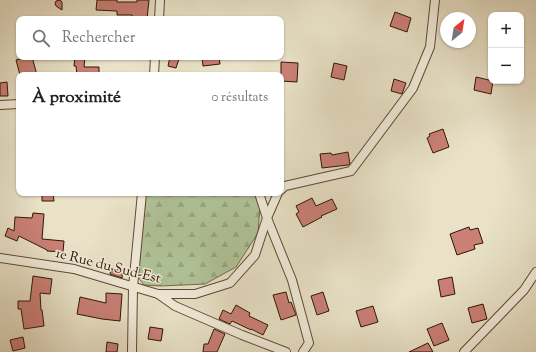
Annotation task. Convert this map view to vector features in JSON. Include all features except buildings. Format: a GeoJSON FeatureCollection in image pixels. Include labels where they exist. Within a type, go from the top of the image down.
{"type":"FeatureCollection","features":[{"type":"Feature","properties":{"kind":"street"},"geometry":{"type":"LineString","coordinates":[[159,16],[160,0]]}},
{"type":"Feature","properties":{"kind":"street"},"geometry":{"type":"LineString","coordinates":[[284,187],[351,170],[413,88],[430,47],[435,0]]}},
{"type":"Feature","properties":{"kind":"street"},"geometry":{"type":"LineString","coordinates":[[154,72],[155,60]]}},
{"type":"Feature","properties":{"kind":"street"},"geometry":{"type":"LineString","coordinates":[[0,105],[16,104]]}},
{"type":"Feature","properties":{"kind":"street"},"geometry":{"type":"LineString","coordinates":[[132,352],[133,287],[142,196]]}},
{"type":"Feature","properties":{"kind":"street"},"geometry":{"type":"LineString","coordinates":[[260,196],[296,294],[309,343],[303,352]]}},
{"type":"Feature","properties":{"kind":"street","name":"1e Rue du Sud-Est"},"geometry":{"type":"LineString","coordinates":[[0,258],[74,269],[158,294],[194,294],[230,283],[254,255],[277,196]]}},
{"type":"Feature","properties":{"kind":"street"},"geometry":{"type":"LineString","coordinates":[[464,352],[524,290],[536,272]]}},
{"type":"Feature","properties":{"kind":"street"},"geometry":{"type":"LineString","coordinates":[[158,294],[175,306],[286,352]]}},
{"type":"Feature","properties":{"kind":"green space"},"geometry":{"type":"Polygon","coordinates":[[[146,196],[257,196],[260,206],[258,233],[236,267],[205,284],[161,286],[144,285],[138,277],[146,196]]]}}]}
